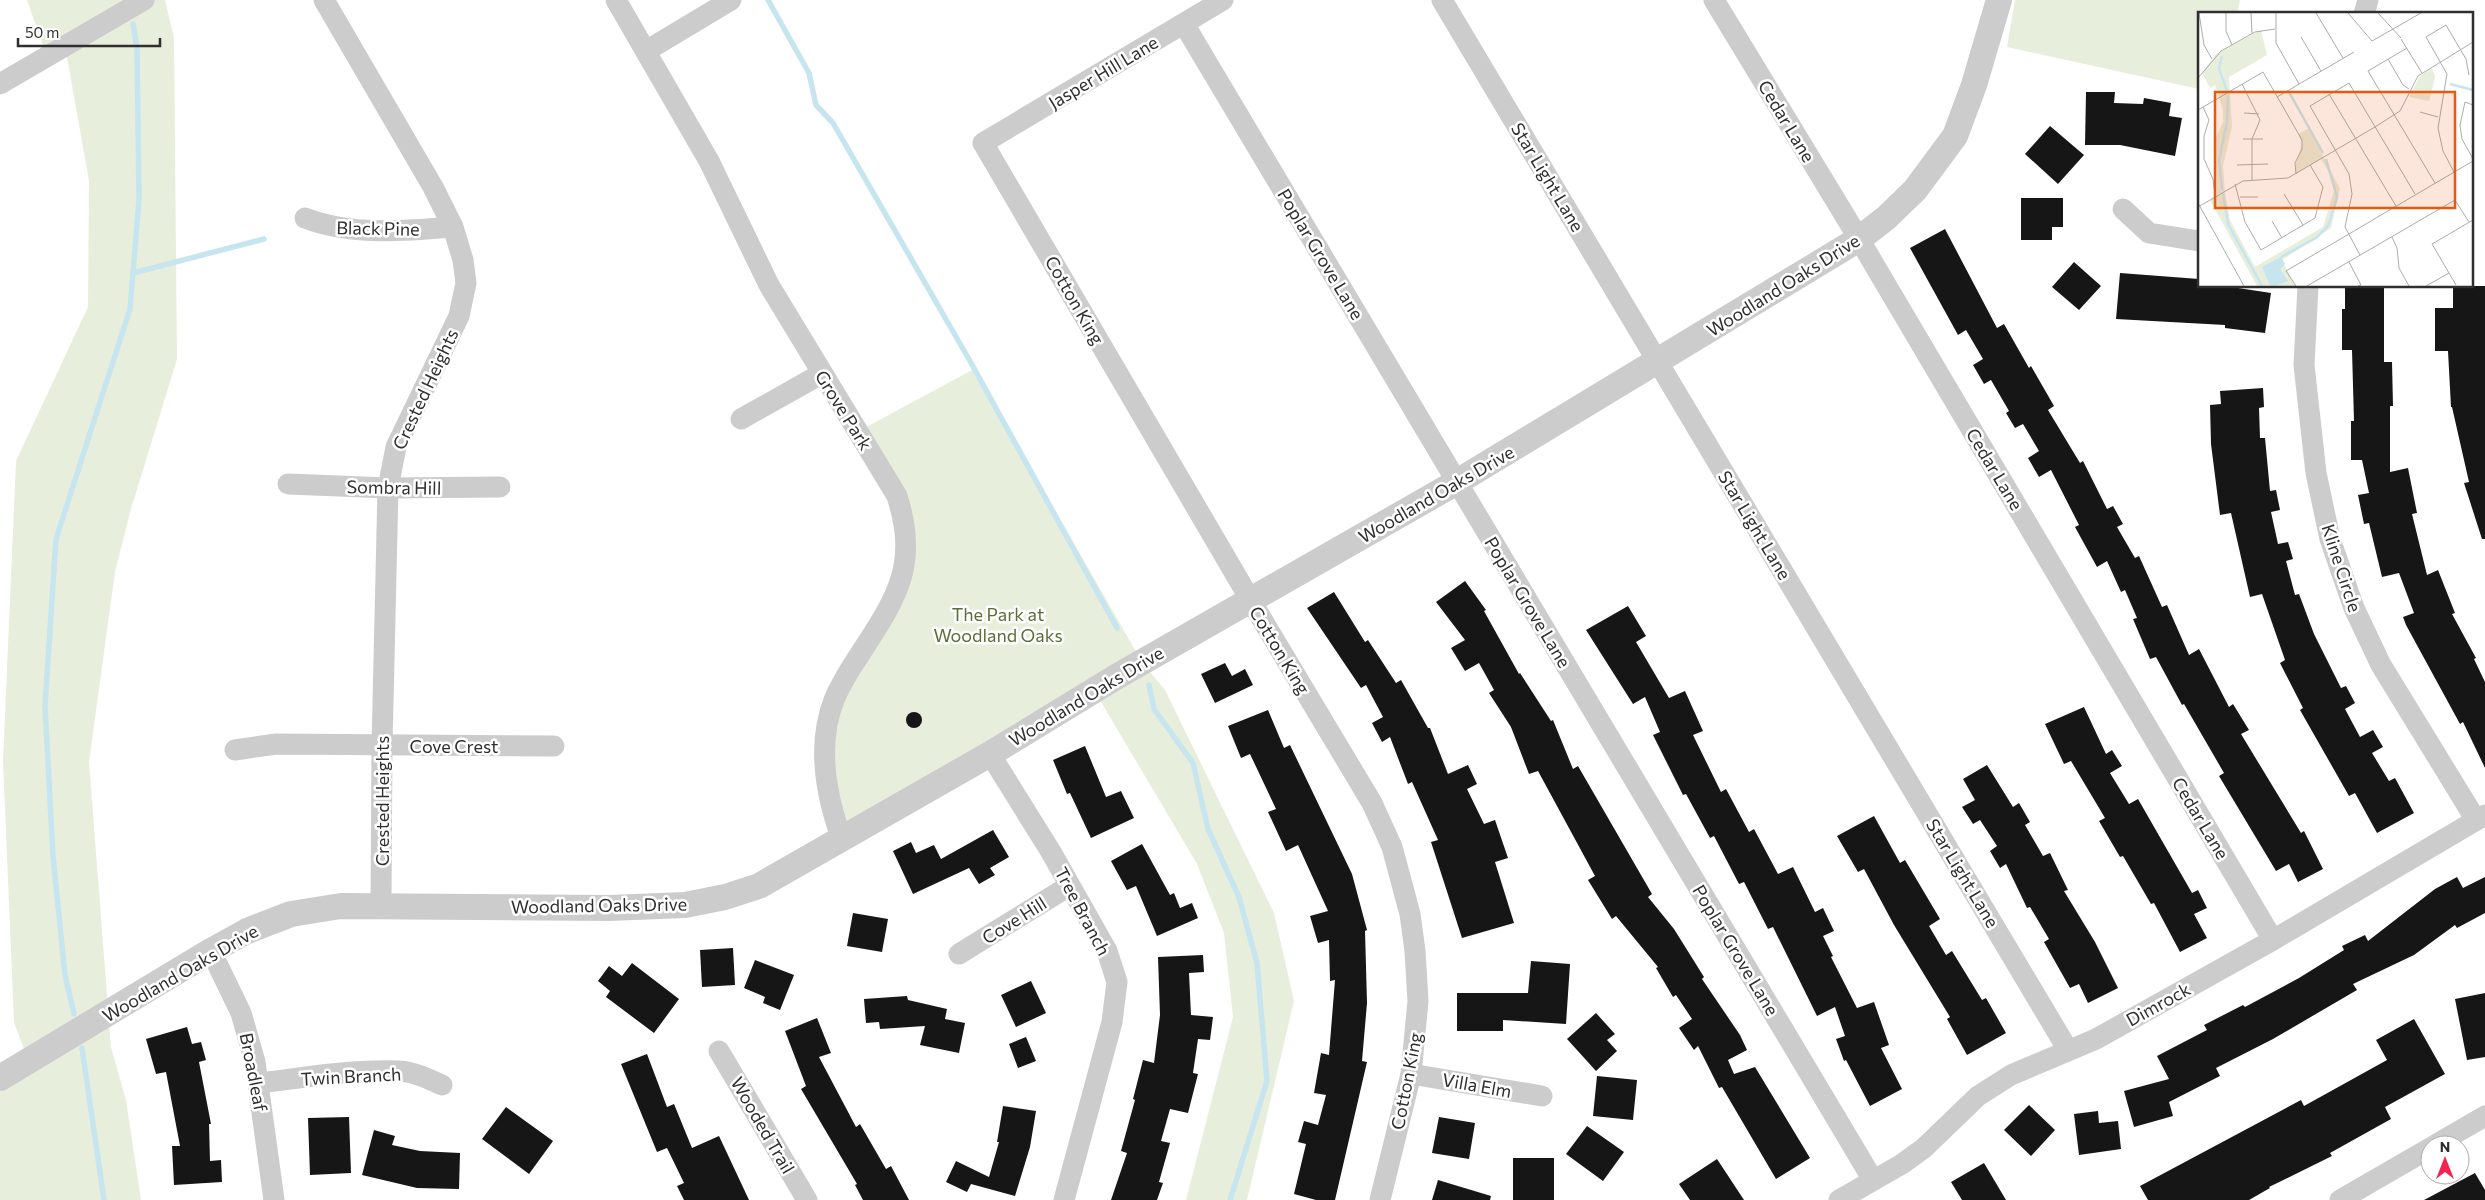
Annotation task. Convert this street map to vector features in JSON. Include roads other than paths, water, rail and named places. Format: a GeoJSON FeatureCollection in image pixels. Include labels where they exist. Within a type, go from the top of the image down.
{"type":"FeatureCollection","features":[{"type":"Feature","properties":{"kind":"street"},"geometry":{"type":"LineString","coordinates":[[0,84],[144,0]]}},
{"type":"Feature","properties":{"kind":"street","name":"Crested Heights"},"geometry":{"type":"LineString","coordinates":[[324,0],[433,187],[453,227],[463,260],[466,283],[459,316],[396,447],[388,488],[382,746],[381,905]]}},
{"type":"Feature","properties":{"kind":"street","name":"Grove Park"},"geometry":{"type":"LineString","coordinates":[[616,0],[709,161],[769,285],[821,374],[897,496],[904,520],[906,550],[901,584],[885,616],[842,682],[833,702],[825,732],[825,774],[833,815],[842,840]]}},
{"type":"Feature","properties":{"kind":"street"},"geometry":{"type":"LineString","coordinates":[[646,51],[731,0]]}},
{"type":"Feature","properties":{"kind":"street","name":"Jasper Hill Lane"},"geometry":{"type":"LineString","coordinates":[[983,144],[1223,0]]}},
{"type":"Feature","properties":{"kind":"street","name":"Star Light Lane"},"geometry":{"type":"LineString","coordinates":[[1442,0],[2068,1050]]}},
{"type":"Feature","properties":{"kind":"street","name":"Cedar Lane"},"geometry":{"type":"LineString","coordinates":[[1714,0],[1859,239],[2272,940]]}},
{"type":"Feature","properties":{"kind":"street","name":"Woodland Oaks Drive"},"geometry":{"type":"LineString","coordinates":[[0,1077],[211,951],[247,931],[291,914],[341,906],[381,905],[609,908],[685,905],[725,897],[759,886],[990,754],[1116,677],[1457,482],[1859,239],[1886,218],[1915,190],[1955,136],[1974,85],[1999,0]]}},
{"type":"Feature","properties":{"kind":"street","name":"Poplar Grove Lane"},"geometry":{"type":"LineString","coordinates":[[1184,24],[1873,1180]]}},
{"type":"Feature","properties":{"kind":"street","name":"Cotton King"},"geometry":{"type":"LineString","coordinates":[[983,144],[1251,601],[1372,803],[1392,847],[1410,914],[1415,951],[1418,1001],[1411,1074],[1380,1200]]}},
{"type":"Feature","properties":{"kind":"street"},"geometry":{"type":"LineString","coordinates":[[2123,209],[2149,233],[2198,241]]}},
{"type":"Feature","properties":{"kind":"street","name":"Black Pine"},"geometry":{"type":"LineString","coordinates":[[305,218],[326,226],[350,229],[417,230],[453,227]]}},
{"type":"Feature","properties":{"kind":"street","name":"Kline Circle"},"geometry":{"type":"LineString","coordinates":[[2308,288],[2304,365],[2316,473],[2330,539],[2354,608],[2381,666],[2480,818]]}},
{"type":"Feature","properties":{"kind":"street"},"geometry":{"type":"LineString","coordinates":[[741,419],[821,374]]}},
{"type":"Feature","properties":{"kind":"street","name":"Sombra Hill"},"geometry":{"type":"LineString","coordinates":[[288,484],[388,488],[500,487]]}},
{"type":"Feature","properties":{"kind":"street","name":"Cove Crest"},"geometry":{"type":"LineString","coordinates":[[235,750],[276,744],[554,746]]}},
{"type":"Feature","properties":{"kind":"street","name":"Tree Branch"},"geometry":{"type":"LineString","coordinates":[[990,754],[1051,852],[1106,951],[1117,982],[1112,1022],[1064,1200]]}},
{"type":"Feature","properties":{"kind":"street","name":"Dimrock"},"geometry":{"type":"LineString","coordinates":[[1839,1200],[1924,1148],[1978,1096],[2011,1075],[2096,1039],[2272,940],[2480,818]]}},
{"type":"Feature","properties":{"kind":"street","name":"Cove Hill"},"geometry":{"type":"LineString","coordinates":[[959,954],[1069,886]]}},
{"type":"Feature","properties":{"kind":"street","name":"Broadleaf"},"geometry":{"type":"LineString","coordinates":[[211,951],[241,1013],[258,1083],[274,1200]]}},
{"type":"Feature","properties":{"kind":"street","name":"Wooded Trail"},"geometry":{"type":"LineString","coordinates":[[719,1051],[806,1200]]}},
{"type":"Feature","properties":{"kind":"street","name":"Twin Branch"},"geometry":{"type":"LineString","coordinates":[[258,1083],[339,1074],[400,1071],[422,1076],[442,1085]]}},
{"type":"Feature","properties":{"kind":"street","name":"Villa Elm"},"geometry":{"type":"LineString","coordinates":[[1411,1074],[1542,1096]]}},
{"type":"Feature","properties":{"kind":"street"},"geometry":{"type":"LineString","coordinates":[[2452,1135],[2485,1116]]}},
{"type":"Feature","properties":{"kind":"street"},"geometry":{"type":"LineString","coordinates":[[2340,1200],[2420,1154]]}},
{"type":"Feature","properties":{"kind":"waterway"},"geometry":{"type":"LineString","coordinates":[[768,0],[809,73],[816,105],[833,123],[970,361],[1117,628]]}},
{"type":"Feature","properties":{"kind":"waterway"},"geometry":{"type":"LineString","coordinates":[[74,1014],[65,975],[53,856],[45,706],[56,539],[130,309],[139,200],[137,48],[133,24]]}},
{"type":"Feature","properties":{"kind":"waterway"},"geometry":{"type":"LineString","coordinates":[[133,273],[264,239]]}},
{"type":"Feature","properties":{"kind":"waterway"},"geometry":{"type":"LineString","coordinates":[[1149,685],[1154,709],[1193,763],[1208,829],[1239,897],[1257,963],[1267,1081],[1230,1200]]}},
{"type":"Feature","properties":{"kind":"waterway"},"geometry":{"type":"LineString","coordinates":[[82,1048],[104,1200]]}},
{"type":"Feature","properties":{"kind":"park label","name":"The Park at Woodland Oaks"},"geometry":{"type":"Point","coordinates":[998,624]}}]}
